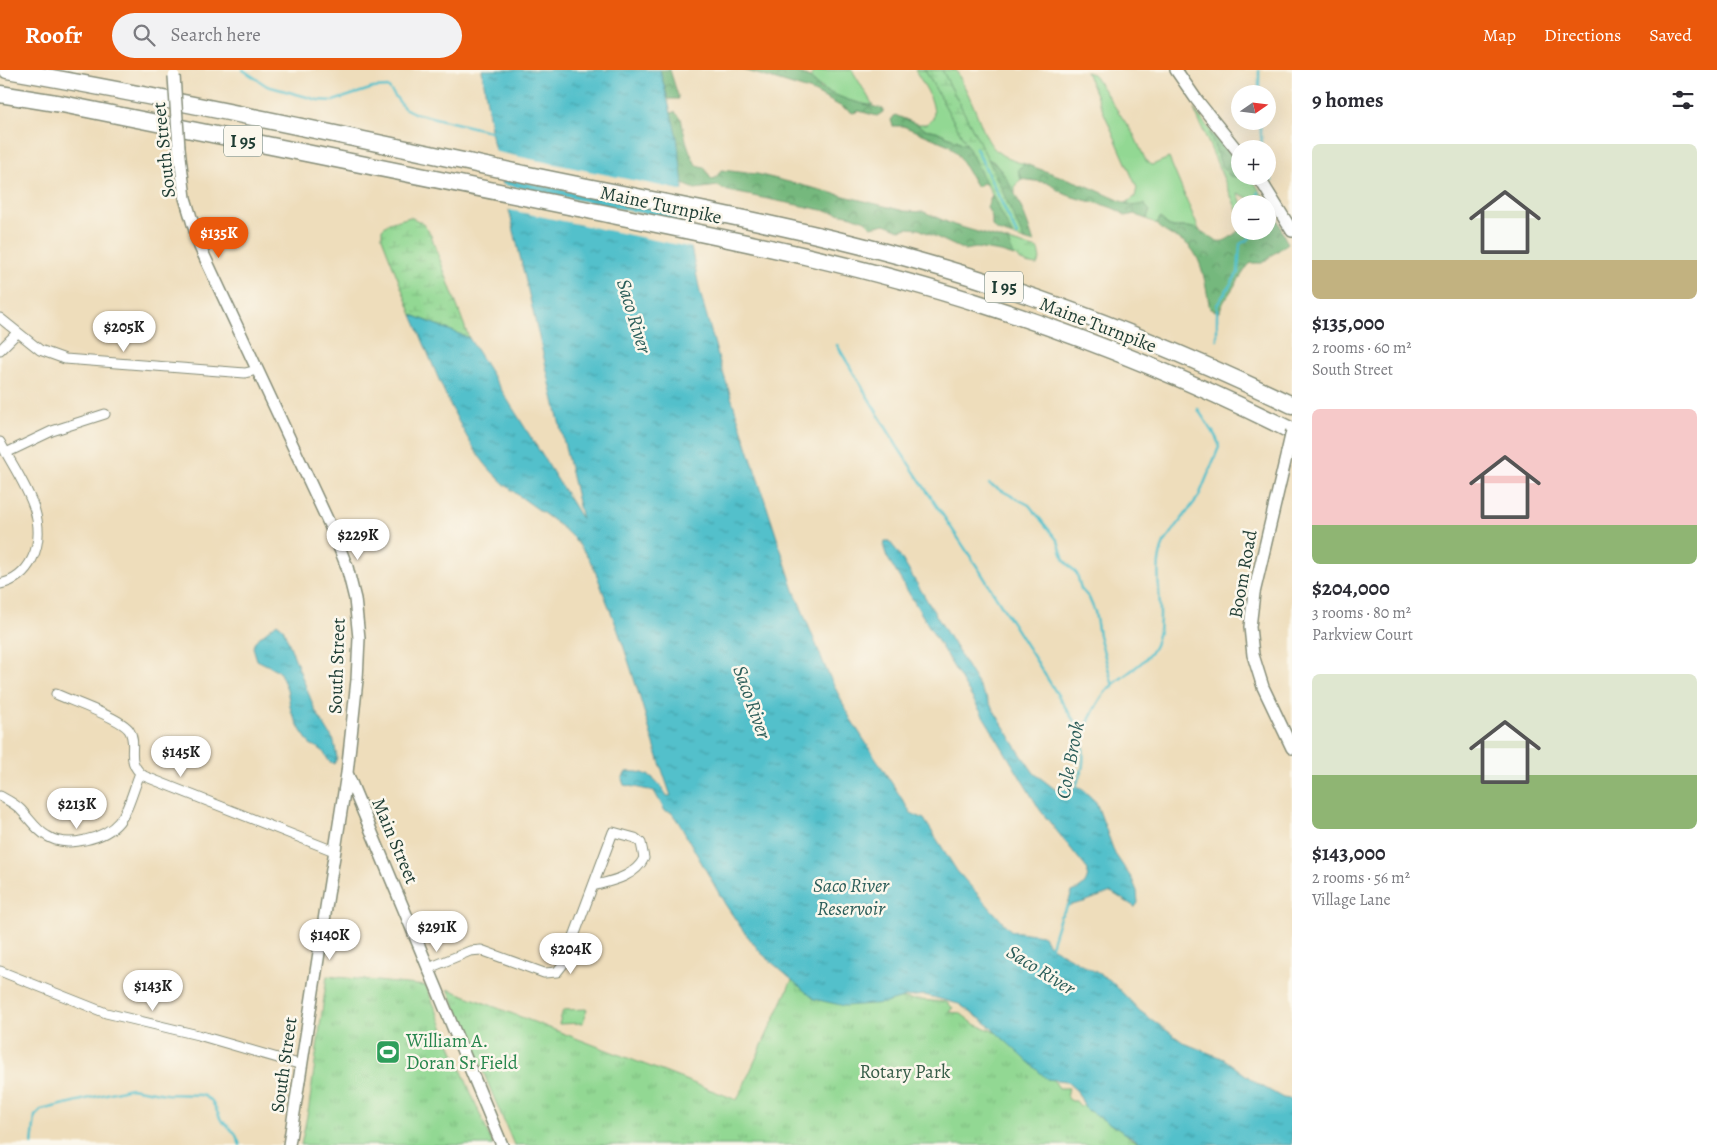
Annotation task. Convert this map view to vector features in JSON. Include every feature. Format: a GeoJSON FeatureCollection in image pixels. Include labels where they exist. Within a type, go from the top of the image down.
{"type":"FeatureCollection","features":[{"type":"Feature","properties":{"kind":"highway","name":"Maine Turnpike"},"geometry":{"type":"LineString","coordinates":[[8,70],[106,87],[481,165],[917,260],[1040,298],[1196,359],[1292,405]]}},
{"type":"Feature","properties":{"kind":"highway","name":"Maine Turnpike"},"geometry":{"type":"LineString","coordinates":[[0,94],[62,104],[486,189],[708,235],[854,269],[981,304],[1103,346],[1221,395],[1292,431]]}},
{"type":"Feature","properties":{"kind":"street"},"geometry":{"type":"LineString","coordinates":[[1176,70],[1196,99],[1231,143]]}},
{"type":"Feature","properties":{"kind":"street","name":"South Street"},"geometry":{"type":"LineString","coordinates":[[174,73],[179,148],[185,198],[194,230],[209,268],[334,534],[351,582],[357,610],[359,658],[347,773],[289,1145]]}},
{"type":"Feature","properties":{"kind":"street"},"geometry":{"type":"LineString","coordinates":[[1264,185],[1292,231]]}},
{"type":"Feature","properties":{"kind":"street"},"geometry":{"type":"LineString","coordinates":[[0,318],[17,333],[49,355],[72,360],[244,373],[257,370]]}},
{"type":"Feature","properties":{"kind":"street"},"geometry":{"type":"LineString","coordinates":[[0,350],[17,333]]}},
{"type":"Feature","properties":{"kind":"street"},"geometry":{"type":"LineString","coordinates":[[6,453],[52,431],[105,414]]}},
{"type":"Feature","properties":{"kind":"street","name":"Boom Road"},"geometry":{"type":"LineString","coordinates":[[1292,431],[1254,593],[1250,627],[1253,655],[1262,687],[1292,748]]}},
{"type":"Feature","properties":{"kind":"street"},"geometry":{"type":"LineString","coordinates":[[0,442],[34,507],[40,531],[35,552],[24,571],[16,579],[0,584]]}},
{"type":"Feature","properties":{"kind":"street"},"geometry":{"type":"LineString","coordinates":[[56,694],[125,726],[132,737],[133,763],[140,773],[153,780],[334,851]]}},
{"type":"Feature","properties":{"kind":"street"},"geometry":{"type":"LineString","coordinates":[[0,796],[18,807],[49,838],[61,841],[81,841],[105,834],[116,827],[126,810],[140,773]]}},
{"type":"Feature","properties":{"kind":"street","name":"Main Street"},"geometry":{"type":"LineString","coordinates":[[347,773],[502,1145]]}},
{"type":"Feature","properties":{"kind":"street"},"geometry":{"type":"LineString","coordinates":[[429,968],[470,951],[481,950],[544,973],[557,972],[564,963],[593,886],[614,832],[634,838],[641,843],[644,858],[637,868],[619,879],[593,886]]}},
{"type":"Feature","properties":{"kind":"street"},"geometry":{"type":"LineString","coordinates":[[0,971],[106,1013],[190,1033],[302,1065]]}},
{"type":"Feature","properties":{"kind":"green space"},"geometry":{"type":"Polygon","coordinates":[[[660,70],[670,70],[679,99],[668,99],[660,70]]]}},
{"type":"Feature","properties":{"kind":"green space"},"geometry":{"type":"Polygon","coordinates":[[[744,70],[791,70],[810,78],[821,89],[848,100],[883,109],[883,112],[877,116],[859,111],[853,113],[812,91],[744,70]]]}},
{"type":"Feature","properties":{"kind":"green space"},"geometry":{"type":"Polygon","coordinates":[[[816,70],[852,70],[873,105],[848,101],[831,94],[810,78],[816,70]]]}},
{"type":"Feature","properties":{"kind":"green space"},"geometry":{"type":"Polygon","coordinates":[[[915,70],[925,70],[967,145],[936,131],[924,129],[917,124],[926,124],[933,119],[934,113],[928,93],[915,70]]]}},
{"type":"Feature","properties":{"kind":"green space"},"geometry":{"type":"Polygon","coordinates":[[[925,70],[942,70],[988,159],[1024,240],[1013,236],[967,145],[925,70]]]}},
{"type":"Feature","properties":{"kind":"green space"},"geometry":{"type":"Polygon","coordinates":[[[942,70],[956,70],[990,143],[996,150],[1012,160],[1025,164],[1018,169],[1021,179],[1015,186],[1015,193],[994,162],[988,159],[942,70]]]}},
{"type":"Feature","properties":{"kind":"green space"},"geometry":{"type":"Polygon","coordinates":[[[1086,72],[1093,74],[1134,135],[1146,161],[1152,165],[1169,158],[1200,232],[1188,227],[1170,227],[1160,218],[1157,224],[1146,219],[1150,211],[1126,203],[1135,197],[1137,188],[1086,72]]]}},
{"type":"Feature","properties":{"kind":"green space"},"geometry":{"type":"Polygon","coordinates":[[[1194,109],[1213,134],[1210,134],[1221,164],[1231,176],[1231,185],[1256,185],[1263,195],[1242,195],[1238,193],[1239,195],[1231,196],[1194,109]]]}},
{"type":"Feature","properties":{"kind":"green space"},"geometry":{"type":"Polygon","coordinates":[[[675,112],[681,118],[683,130],[696,165],[704,167],[711,179],[716,178],[721,170],[757,174],[904,211],[924,212],[954,225],[1008,241],[1014,256],[976,248],[964,250],[919,229],[908,228],[900,230],[885,224],[871,227],[865,221],[852,216],[728,191],[718,186],[695,189],[683,184],[670,113],[675,112]]]}},
{"type":"Feature","properties":{"kind":"green space"},"geometry":{"type":"Polygon","coordinates":[[[895,115],[924,129],[936,131],[967,145],[987,185],[983,183],[977,187],[958,155],[949,145],[903,126],[893,126],[891,120],[895,115]]]}},
{"type":"Feature","properties":{"kind":"green space"},"geometry":{"type":"Polygon","coordinates":[[[1209,133],[1213,134],[1231,154],[1231,176],[1221,164],[1209,133]]]}},
{"type":"Feature","properties":{"kind":"green space"},"geometry":{"type":"Polygon","coordinates":[[[988,159],[996,165],[1010,184],[1022,209],[1034,243],[1024,240],[988,159]]]}},
{"type":"Feature","properties":{"kind":"green space"},"geometry":{"type":"Polygon","coordinates":[[[1025,164],[1085,185],[1132,206],[1144,204],[1150,211],[1146,219],[1134,214],[1126,216],[1108,206],[1066,194],[1057,190],[1050,183],[1021,179],[1018,169],[1025,164]]]}},
{"type":"Feature","properties":{"kind":"green space"},"geometry":{"type":"Polygon","coordinates":[[[992,195],[1013,236],[998,231],[992,226],[992,217],[987,207],[992,195]]]}},
{"type":"Feature","properties":{"kind":"green space"},"geometry":{"type":"Polygon","coordinates":[[[1276,216],[1288,243],[1262,263],[1251,263],[1247,267],[1219,312],[1210,309],[1204,276],[1194,252],[1189,246],[1165,232],[1157,224],[1160,218],[1170,227],[1194,228],[1216,240],[1225,240],[1231,237],[1231,240],[1276,240],[1276,216]]]}},
{"type":"Feature","properties":{"kind":"green space"},"geometry":{"type":"Polygon","coordinates":[[[410,217],[421,222],[430,233],[469,338],[412,315],[382,238],[382,229],[389,223],[410,217]]]}},
{"type":"Feature","properties":{"kind":"green space"},"geometry":{"type":"Polygon","coordinates":[[[1008,241],[1038,249],[1040,260],[1037,265],[1025,263],[1018,259],[1012,252],[1008,241]]]}},
{"type":"Feature","properties":{"kind":"green space","name":"Rotary Park"},"geometry":{"type":"Polygon","coordinates":[[[796,971],[891,998],[946,1002],[953,1008],[948,1012],[960,1013],[974,1024],[1001,1034],[1052,1078],[1059,1088],[1069,1088],[1067,1098],[1076,1101],[1080,1106],[1084,1105],[1114,1120],[1130,1138],[1143,1145],[514,1145],[448,989],[737,1100],[796,971]]]}},
{"type":"Feature","properties":{"kind":"green space"},"geometry":{"type":"Polygon","coordinates":[[[327,976],[426,986],[493,1145],[301,1145],[309,1106],[327,976]]]}},
{"type":"Feature","properties":{"kind":"green space"},"geometry":{"type":"Polygon","coordinates":[[[587,1009],[583,1023],[559,1024],[563,1010],[587,1009]]]}},
{"type":"Feature","properties":{"kind":"water","name":"Saco River Reservoir"},"geometry":{"type":"Polygon","coordinates":[[[482,70],[660,70],[677,137],[683,184],[682,202],[700,292],[720,363],[794,590],[826,669],[850,718],[911,813],[924,819],[957,871],[1008,928],[1012,931],[1042,935],[1051,947],[1110,980],[1140,1011],[1184,1043],[1224,1059],[1258,1084],[1283,1098],[1292,1099],[1292,1145],[1144,1145],[1086,1109],[1077,1091],[1066,1081],[1047,1079],[986,1023],[959,1004],[925,995],[906,997],[886,1003],[845,1006],[814,999],[761,953],[742,929],[725,904],[679,823],[671,812],[665,811],[654,791],[624,785],[622,779],[626,772],[640,772],[651,776],[667,796],[671,796],[625,650],[594,569],[575,539],[552,519],[503,483],[479,456],[447,397],[412,315],[469,338],[582,519],[493,142],[482,70]]]}},
{"type":"Feature","properties":{"kind":"water"},"geometry":{"type":"Polygon","coordinates":[[[885,541],[889,541],[897,551],[1018,750],[1034,773],[1056,790],[1080,787],[1096,802],[1115,854],[1132,879],[1137,891],[1138,903],[1135,907],[1111,892],[1067,906],[1072,892],[1080,888],[1086,881],[1088,870],[1040,810],[887,557],[884,548],[885,541]]]}},
{"type":"Feature","properties":{"kind":"water"},"geometry":{"type":"Polygon","coordinates":[[[277,623],[283,628],[315,710],[334,741],[337,758],[334,764],[329,761],[322,750],[310,744],[301,731],[291,711],[287,689],[279,671],[257,660],[253,647],[255,641],[277,623]]]}},
{"type":"Feature","properties":{"kind":"pier"},"geometry":{"type":"Polygon","coordinates":[[[492,151],[685,191],[687,215],[498,176],[492,151]]]}},
{"type":"Feature","properties":{"kind":"pier"},"geometry":{"type":"Polygon","coordinates":[[[500,184],[688,223],[693,248],[505,209],[500,184]]]}},
{"type":"Feature","properties":{"kind":"waterway"},"geometry":{"type":"LineString","coordinates":[[243,70],[267,86],[318,100],[333,101],[373,88],[388,87],[404,108],[414,113],[493,132]]}},
{"type":"Feature","properties":{"kind":"waterway","name":"Cole Brook"},"geometry":{"type":"LineString","coordinates":[[1259,70],[1259,85]]}},
{"type":"Feature","properties":{"kind":"waterway","name":"Cole Brook"},"geometry":{"type":"LineString","coordinates":[[1261,130],[1261,140]]}},
{"type":"Feature","properties":{"kind":"waterway"},"geometry":{"type":"LineString","coordinates":[[976,148],[1017,235]]}},
{"type":"Feature","properties":{"kind":"waterway","name":"Cole Brook"},"geometry":{"type":"LineString","coordinates":[[1217,340],[1217,305],[1238,273],[1240,244],[1247,240]]}},
{"type":"Feature","properties":{"kind":"waterway"},"geometry":{"type":"LineString","coordinates":[[837,345],[897,446],[978,568],[1084,737]]}},
{"type":"Feature","properties":{"kind":"waterway","name":"Cole Brook"},"geometry":{"type":"LineString","coordinates":[[1076,788],[1083,766],[1084,736],[1097,705],[1108,689],[1140,664],[1155,645],[1160,620],[1158,580],[1160,555],[1164,543],[1199,496],[1219,447],[1216,438],[1198,409]]}},
{"type":"Feature","properties":{"kind":"waterway"},"geometry":{"type":"LineString","coordinates":[[989,484],[1029,505],[1058,541],[1064,560],[1077,574],[1081,589],[1089,598],[1095,612],[1099,635],[1113,686]]}},
{"type":"Feature","properties":{"kind":"waterway","name":"Cole Brook"},"geometry":{"type":"LineString","coordinates":[[1050,949],[1060,917],[1069,904]]}},
{"type":"Feature","properties":{"kind":"waterway"},"geometry":{"type":"LineString","coordinates":[[32,1145],[35,1116],[41,1110],[131,1088],[166,1094],[202,1095],[212,1101],[221,1120],[235,1133],[240,1145]]}},
{"type":"Feature","properties":{"kind":"place","name":"William A. Doran Sr Field"},"geometry":{"type":"Point","coordinates":[388,1052]}},
{"type":"Feature","properties":{"kind":"water label","name":"Saco River"},"geometry":{"type":"Point","coordinates":[634,316]}},
{"type":"Feature","properties":{"kind":"water label","name":"Saco River"},"geometry":{"type":"Point","coordinates":[752,702]}},
{"type":"Feature","properties":{"kind":"water label","name":"Saco River"},"geometry":{"type":"Point","coordinates":[1041,970]}}]}
